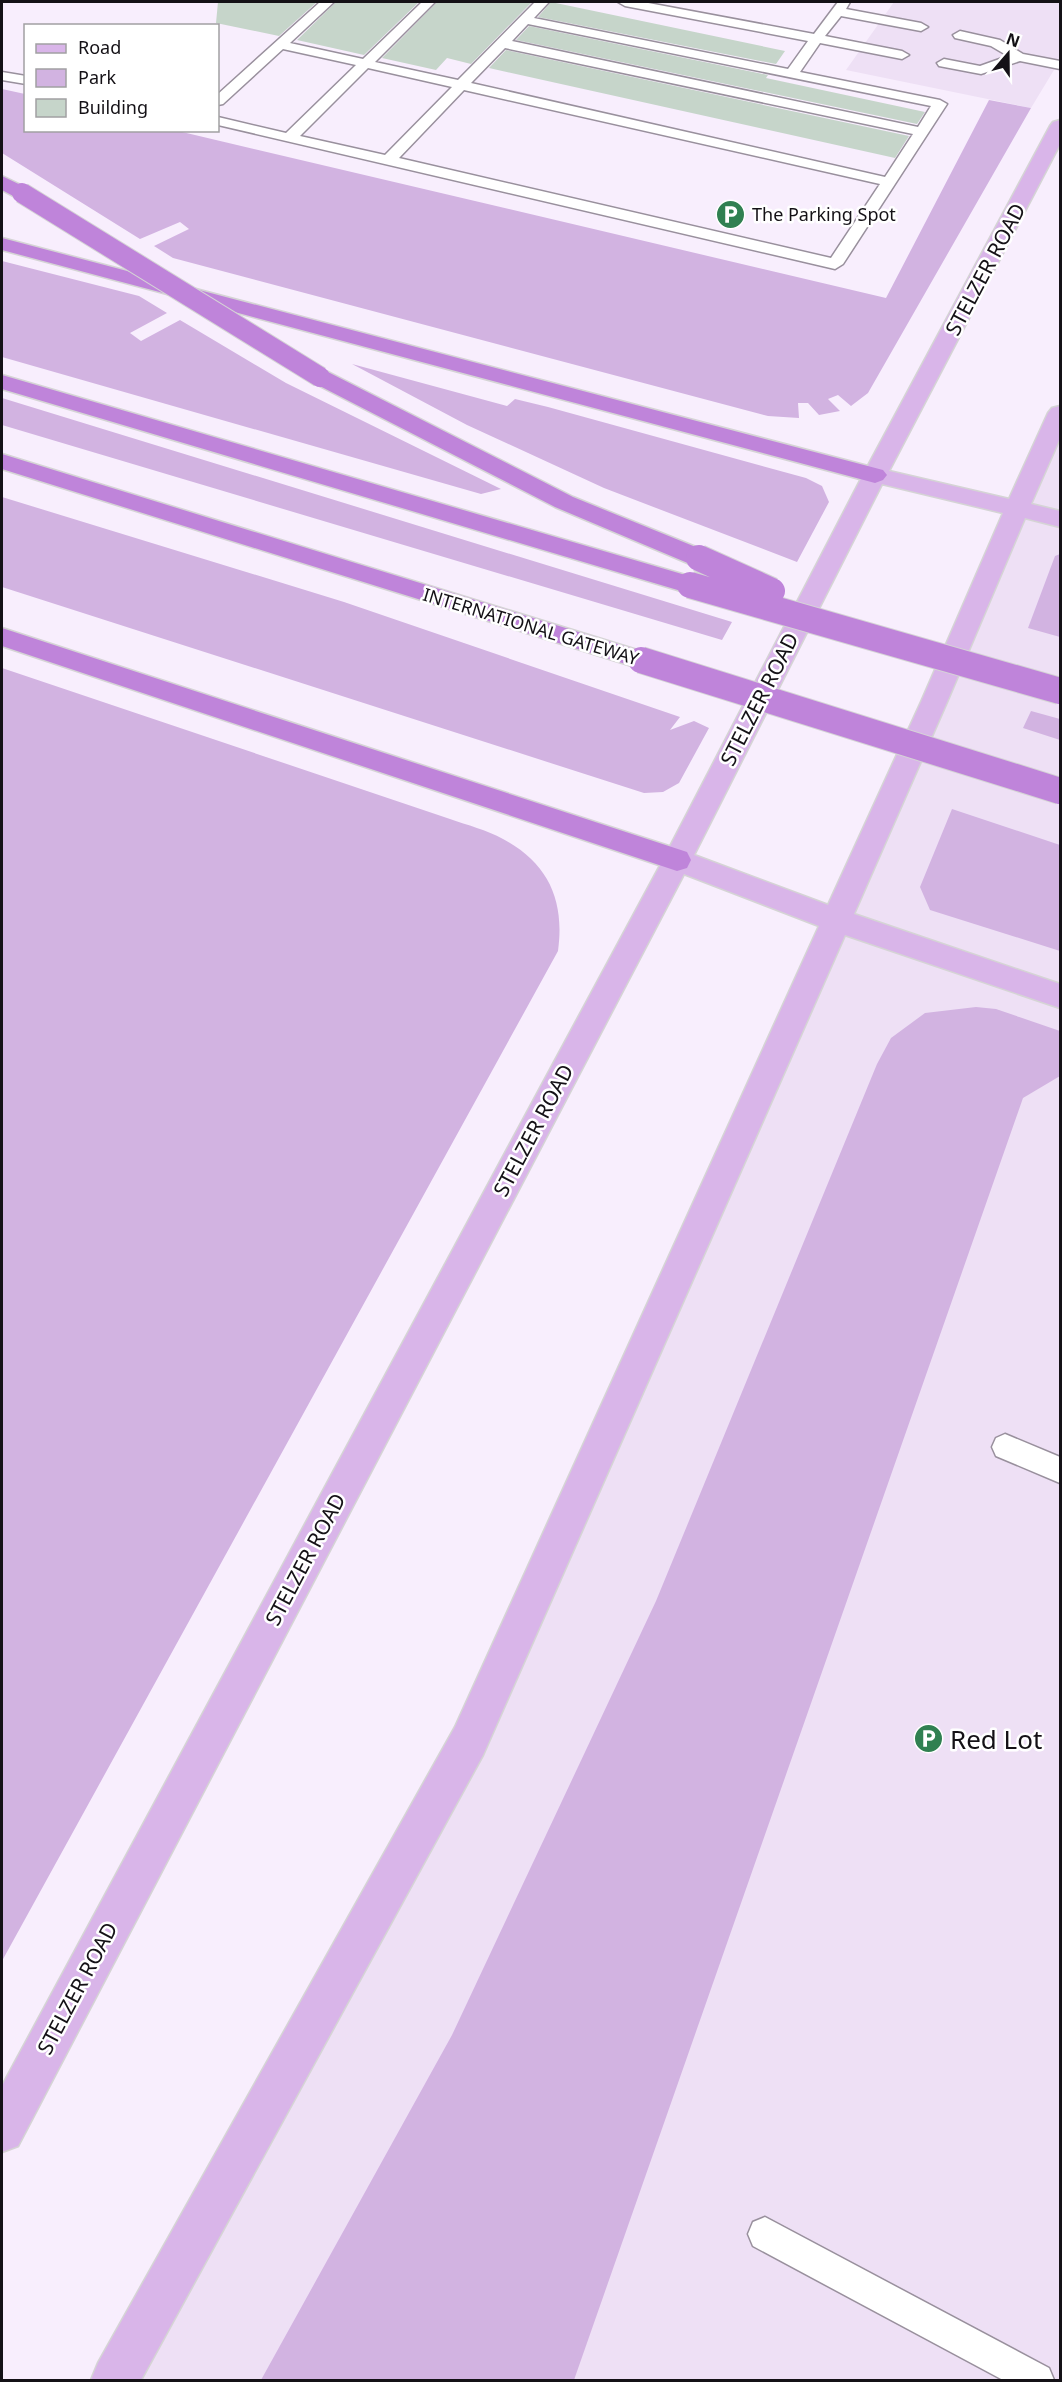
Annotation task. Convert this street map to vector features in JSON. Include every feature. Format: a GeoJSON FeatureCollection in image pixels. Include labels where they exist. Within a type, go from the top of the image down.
{"type":"FeatureCollection","features":[{"type":"Feature","properties":{"kind":"highway"},"geometry":{"type":"LineString","coordinates":[[2,182],[320,377],[564,502],[699,558],[881,639]]}},
{"type":"Feature","properties":{"kind":"highway"},"geometry":{"type":"LineString","coordinates":[[2,244],[875,475]]}},
{"type":"Feature","properties":{"kind":"highway"},"geometry":{"type":"LineString","coordinates":[[2,382],[690,585],[1060,691]]}},
{"type":"Feature","properties":{"kind":"highway","name":"INTERNATIONAL GATEWAY"},"geometry":{"type":"LineString","coordinates":[[2,461],[1060,791]]}},
{"type":"Feature","properties":{"kind":"highway"},"geometry":{"type":"LineString","coordinates":[[2,637],[677,860]]}},
{"type":"Feature","properties":{"kind":"main road","name":"STELZER ROAD"},"geometry":{"type":"LineString","coordinates":[[2,2130],[677,860],[875,475],[1060,126]]}},
{"type":"Feature","properties":{"kind":"main road"},"geometry":{"type":"LineString","coordinates":[[115,2380],[469,1741],[934,702],[1016,509],[1060,413]]}},
{"type":"Feature","properties":{"kind":"main road"},"geometry":{"type":"LineString","coordinates":[[875,475],[1060,519]]}},
{"type":"Feature","properties":{"kind":"main road"},"geometry":{"type":"LineString","coordinates":[[677,860],[836,920],[1060,996]]}},
{"type":"Feature","properties":{"kind":"lane"},"geometry":{"type":"LineString","coordinates":[[219,100],[327,2]]}},
{"type":"Feature","properties":{"kind":"lane"},"geometry":{"type":"LineString","coordinates":[[290,137],[429,2]]}},
{"type":"Feature","properties":{"kind":"lane"},"geometry":{"type":"LineString","coordinates":[[389,160],[542,2]]}},
{"type":"Feature","properties":{"kind":"lane"},"geometry":{"type":"LineString","coordinates":[[625,2],[902,55]]}},
{"type":"Feature","properties":{"kind":"lane"},"geometry":{"type":"LineString","coordinates":[[791,74],[840,6],[921,27]]}},
{"type":"Feature","properties":{"kind":"lane"},"geometry":{"type":"LineString","coordinates":[[219,120],[836,264],[940,104],[526,20]]}},
{"type":"Feature","properties":{"kind":"lane"},"geometry":{"type":"LineString","coordinates":[[960,35],[995,43],[1019,57],[1060,65]]}},
{"type":"Feature","properties":{"kind":"lane"},"geometry":{"type":"LineString","coordinates":[[503,43],[922,132]]}},
{"type":"Feature","properties":{"kind":"lane"},"geometry":{"type":"LineString","coordinates":[[279,44],[889,182]]}},
{"type":"Feature","properties":{"kind":"lane"},"geometry":{"type":"LineString","coordinates":[[944,63],[981,70],[1019,57]]}},
{"type":"Feature","properties":{"kind":"lane"},"geometry":{"type":"LineString","coordinates":[[2,76],[24,81]]}},
{"type":"Feature","properties":{"kind":"lane"},"geometry":{"type":"LineString","coordinates":[[1005,1447],[1060,1470]]}},
{"type":"Feature","properties":{"kind":"lane"},"geometry":{"type":"LineString","coordinates":[[765,2234],[1037,2380]]}},
{"type":"Feature","properties":{"kind":"shaded area"},"geometry":{"type":"Polygon","coordinates":[[[894,2],[1060,2],[1060,60],[1031,108],[846,70],[894,2]]]}},
{"type":"Feature","properties":{"kind":"shaded area"},"geometry":{"type":"Polygon","coordinates":[[[1060,415],[1060,2380],[115,2380],[469,1741],[1060,415]]]}},
{"type":"Feature","properties":{"kind":"green space"},"geometry":{"type":"Polygon","coordinates":[[[2,89],[24,94],[24,132],[182,132],[886,298],[989,100],[1031,108],[868,393],[851,406],[838,395],[828,399],[840,411],[819,415],[808,403],[798,403],[799,418],[768,416],[173,258],[154,246],[189,229],[180,222],[140,239],[2,153],[2,89]]]}},
{"type":"Feature","properties":{"kind":"green space"},"geometry":{"type":"Polygon","coordinates":[[[2,261],[139,296],[167,313],[130,333],[141,341],[180,320],[286,383],[501,489],[481,494],[2,357],[2,261]]]}},
{"type":"Feature","properties":{"kind":"green space"},"geometry":{"type":"Polygon","coordinates":[[[352,364],[507,406],[515,399],[548,407],[806,478],[822,486],[829,502],[797,562],[604,488],[467,425],[352,364]]]}},
{"type":"Feature","properties":{"kind":"green space"},"geometry":{"type":"Polygon","coordinates":[[[2,398],[732,622],[722,640],[2,425],[2,398]]]}},
{"type":"Feature","properties":{"kind":"green space"},"geometry":{"type":"Polygon","coordinates":[[[2,497],[344,602],[680,717],[670,730],[694,721],[709,728],[679,783],[663,792],[644,793],[2,587],[2,497]]]}},
{"type":"Feature","properties":{"kind":"green space"},"geometry":{"type":"Polygon","coordinates":[[[1060,554],[1060,637],[1028,628],[1055,556],[1060,554]]]}},
{"type":"Feature","properties":{"kind":"green space"},"geometry":{"type":"Polygon","coordinates":[[[2,668],[497,836],[532,859],[542,872],[556,899],[559,933],[558,951],[2,1961],[2,668]]]}},
{"type":"Feature","properties":{"kind":"green space"},"geometry":{"type":"Polygon","coordinates":[[[1031,711],[1060,719],[1060,740],[1023,728],[1031,711]]]}},
{"type":"Feature","properties":{"kind":"green space"},"geometry":{"type":"Polygon","coordinates":[[[952,809],[1060,845],[1060,951],[930,910],[920,887],[952,809]]]}},
{"type":"Feature","properties":{"kind":"green space"},"geometry":{"type":"Polygon","coordinates":[[[976,1007],[996,1009],[1060,1031],[1060,1076],[1023,1098],[574,2380],[261,2380],[452,2035],[656,1601],[877,1064],[891,1038],[925,1013],[976,1007]]]}},
{"type":"Feature","properties":{"kind":"building"},"geometry":{"type":"Polygon","coordinates":[[[218,2],[317,2],[279,36],[216,23],[218,2]]]}},
{"type":"Feature","properties":{"kind":"building"},"geometry":{"type":"Polygon","coordinates":[[[336,2],[419,2],[364,55],[297,40],[336,2]]]}},
{"type":"Feature","properties":{"kind":"building"},"geometry":{"type":"Polygon","coordinates":[[[437,2],[532,2],[471,64],[447,58],[436,70],[382,58],[437,2]]]}},
{"type":"Feature","properties":{"kind":"building"},"geometry":{"type":"Polygon","coordinates":[[[551,2],[785,51],[776,64],[538,17],[551,2]]]}},
{"type":"Feature","properties":{"kind":"building"},"geometry":{"type":"Polygon","coordinates":[[[529,26],[768,75],[766,78],[925,112],[917,124],[516,40],[529,26]]]}},
{"type":"Feature","properties":{"kind":"building"},"geometry":{"type":"Polygon","coordinates":[[[506,50],[909,136],[895,158],[489,68],[506,50]]]}},
{"type":"Feature","properties":{"kind":"place","name":"The Parking Spot"},"geometry":{"type":"Point","coordinates":[731,214]}},
{"type":"Feature","properties":{"kind":"place","name":"Red Lot"},"geometry":{"type":"Point","coordinates":[929,1739]}}]}
